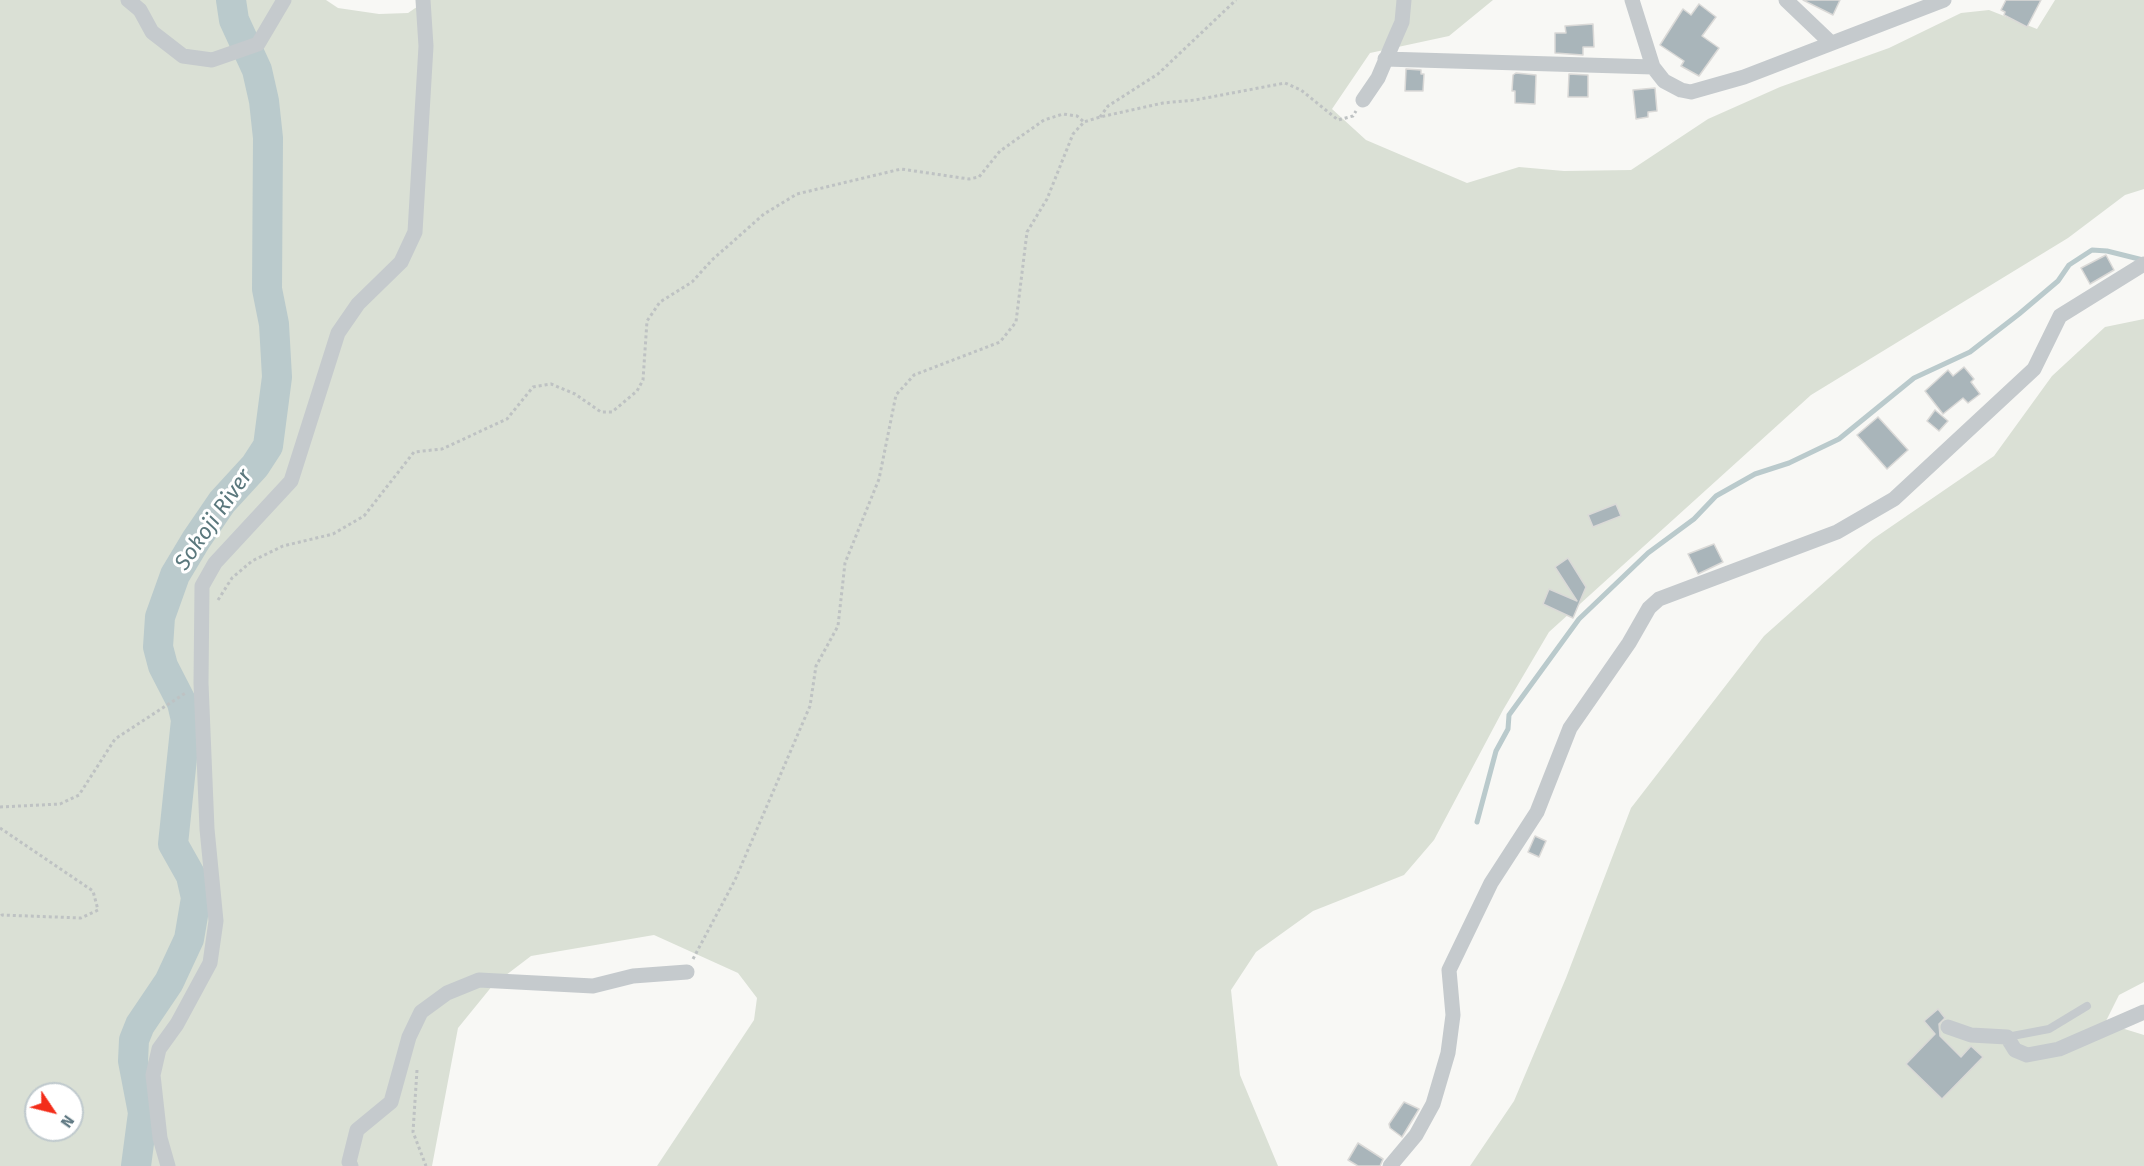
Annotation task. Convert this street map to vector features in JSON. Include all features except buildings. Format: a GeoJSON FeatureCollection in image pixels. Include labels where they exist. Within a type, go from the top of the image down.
{"type":"FeatureCollection","features":[{"type":"Feature","properties":{"kind":"street"},"geometry":{"type":"LineString","coordinates":[[128,0],[140,10],[152,32],[183,56],[212,60],[258,44],[284,0]]}},
{"type":"Feature","properties":{"kind":"street"},"geometry":{"type":"LineString","coordinates":[[168,1166],[160,1138],[153,1075],[159,1049],[177,1024],[210,963],[216,921],[207,829],[201,683],[202,586],[215,564],[291,481],[338,333],[358,304],[401,262],[415,232],[426,46],[423,0]]}},
{"type":"Feature","properties":{"kind":"street"},"geometry":{"type":"LineString","coordinates":[[1363,100],[1378,78],[1402,22],[1404,0]]}},
{"type":"Feature","properties":{"kind":"street"},"geometry":{"type":"LineString","coordinates":[[1632,0],[1653,67],[1664,81],[1681,90],[1691,92],[1744,77],[1944,0]]}},
{"type":"Feature","properties":{"kind":"street"},"geometry":{"type":"LineString","coordinates":[[1786,0],[1830,43]]}},
{"type":"Feature","properties":{"kind":"street"},"geometry":{"type":"LineString","coordinates":[[1385,59],[1653,67]]}},
{"type":"Feature","properties":{"kind":"street"},"geometry":{"type":"LineString","coordinates":[[1390,1166],[1416,1135],[1434,1104],[1448,1053],[1453,1015],[1449,970],[1491,883],[1537,812],[1569,728],[1629,643],[1649,608],[1659,599],[1837,531],[1894,498],[2034,369],[2060,316],[2144,264]]}},
{"type":"Feature","properties":{"kind":"street"},"geometry":{"type":"LineString","coordinates":[[351,1166],[349,1162],[357,1130],[391,1102],[410,1037],[421,1012],[447,993],[479,980],[593,986],[633,976],[687,972]]}},
{"type":"Feature","properties":{"kind":"street"},"geometry":{"type":"LineString","coordinates":[[1948,1027],[1971,1035],[2007,1037],[2015,1050],[2027,1055],[2059,1049],[2144,1012]]}},
{"type":"Feature","properties":{"kind":"lane"},"geometry":{"type":"LineString","coordinates":[[2007,1037],[2049,1029],[2087,1006]]}},
{"type":"Feature","properties":{"kind":"path"},"geometry":{"type":"LineString","coordinates":[[1100,117],[1108,106],[1158,74],[1236,0]]}},
{"type":"Feature","properties":{"kind":"path"},"geometry":{"type":"LineString","coordinates":[[687,972],[735,880],[810,706],[816,666],[838,626],[845,563],[879,479],[896,395],[914,375],[1000,342],[1016,322],[1027,232],[1047,199],[1073,134],[1084,122],[1100,117],[1162,103],[1195,100],[1285,83],[1301,90],[1338,120],[1353,116],[1363,100]]}},
{"type":"Feature","properties":{"kind":"path"},"geometry":{"type":"LineString","coordinates":[[217,601],[232,578],[252,561],[283,546],[333,534],[364,516],[414,452],[442,449],[507,419],[533,387],[551,384],[575,394],[601,412],[612,412],[637,391],[643,380],[648,321],[660,303],[692,282],[712,260],[764,214],[797,194],[901,169],[969,179],[979,177],[1000,151],[1044,120],[1063,114],[1077,116],[1084,122]]}},
{"type":"Feature","properties":{"kind":"path"},"geometry":{"type":"LineString","coordinates":[[0,807],[60,804],[79,795],[115,740],[201,683]]}},
{"type":"Feature","properties":{"kind":"path"},"geometry":{"type":"LineString","coordinates":[[0,828],[93,891],[98,910],[81,918],[2,915],[0,917]]}},
{"type":"Feature","properties":{"kind":"path"},"geometry":{"type":"LineString","coordinates":[[417,1066],[413,1132],[426,1166]]}},
{"type":"Feature","properties":{"kind":"shaded area"},"geometry":{"type":"Polygon","coordinates":[[[0,0],[326,0],[338,8],[379,14],[408,13],[427,0],[1493,0],[1449,36],[1370,53],[1332,109],[1366,140],[1467,183],[1519,167],[1564,171],[1631,170],[1708,119],[1780,87],[1889,48],[1961,13],[1989,10],[2037,29],[2055,0],[2144,0],[2144,189],[2125,195],[2068,238],[1811,395],[1549,632],[1503,710],[1434,840],[1404,875],[1313,911],[1256,952],[1231,990],[1240,1075],[1278,1166],[657,1166],[754,1020],[757,998],[738,973],[654,935],[531,956],[493,985],[458,1028],[432,1166],[0,1166],[0,0]]]}},
{"type":"Feature","properties":{"kind":"shaded area"},"geometry":{"type":"Polygon","coordinates":[[[2144,319],[2144,982],[2119,995],[2105,1023],[2144,1035],[2144,1166],[1470,1166],[1514,1101],[1566,978],[1631,808],[1764,636],[1873,539],[1994,456],[2052,376],[2105,327],[2144,319]]]}},
{"type":"Feature","properties":{"kind":"waterway","name":"Sokoji River"},"geometry":{"type":"LineString","coordinates":[[136,1166],[143,1113],[133,1061],[134,1040],[140,1025],[169,982],[189,939],[196,898],[191,876],[173,844],[186,720],[182,703],[163,666],[158,647],[160,617],[175,575],[196,540],[222,502],[255,466],[268,446],[277,377],[274,324],[267,289],[268,138],[264,101],[257,70],[234,20],[231,0]]}},
{"type":"Feature","properties":{"kind":"waterway"},"geometry":{"type":"LineString","coordinates":[[1477,822],[1496,751],[1508,729],[1509,715],[1579,619],[1648,553],[1694,519],[1716,496],[1755,474],[1789,463],[1839,439],[1914,378],[1970,352],[2058,281],[2069,265],[2092,250],[2107,251],[2143,260]]}}]}
